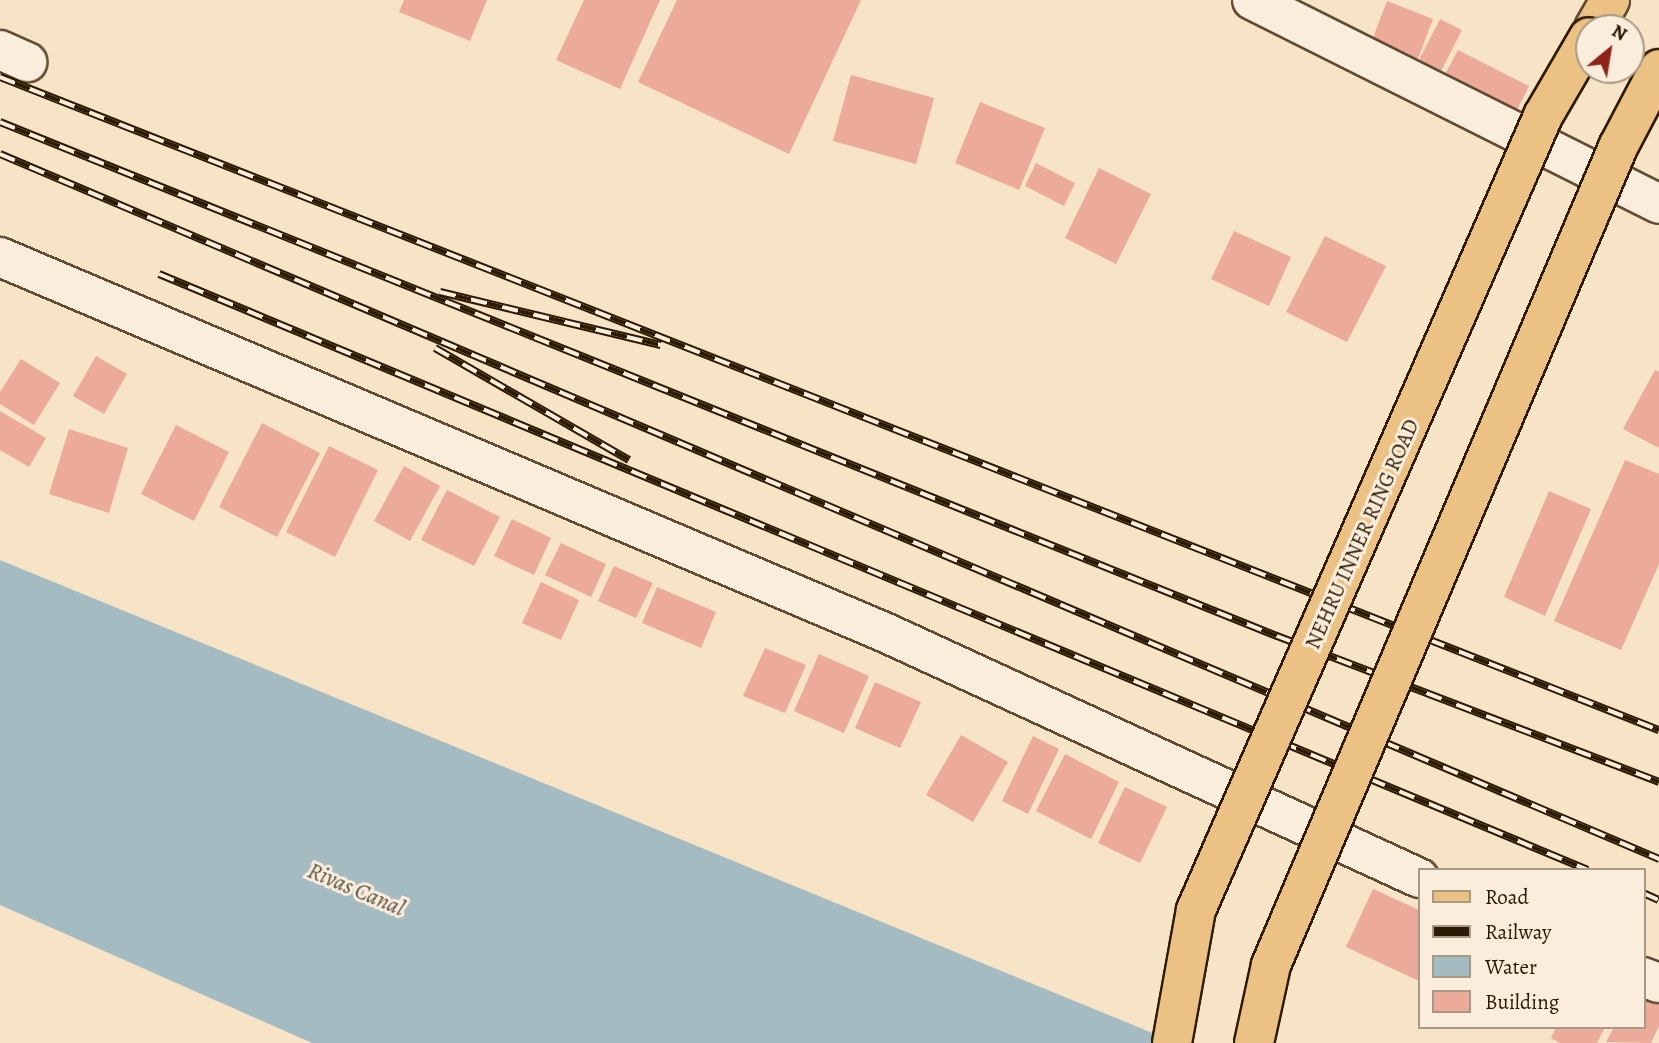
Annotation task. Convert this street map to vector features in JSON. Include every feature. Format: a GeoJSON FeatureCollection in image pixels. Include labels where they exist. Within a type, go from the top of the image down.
{"type":"FeatureCollection","features":[{"type":"Feature","properties":{"kind":"main road","name":"NEHRU INNER RING ROAD"},"geometry":{"type":"LineString","coordinates":[[1172,1043],[1196,910],[1543,116],[1575,61]]}},
{"type":"Feature","properties":{"kind":"main road"},"geometry":{"type":"LineString","coordinates":[[1254,1043],[1271,965],[1618,147],[1659,69]]}},
{"type":"Feature","properties":{"kind":"street"},"geometry":{"type":"LineString","coordinates":[[1252,0],[1659,204]]}},
{"type":"Feature","properties":{"kind":"street"},"geometry":{"type":"LineString","coordinates":[[0,257],[884,632],[1418,878]]}},
{"type":"Feature","properties":{"kind":"water","name":"Rivas Canal"},"geometry":{"type":"Polygon","coordinates":[[[0,560],[1177,1043],[312,1043],[0,905],[0,560]]]}},
{"type":"Feature","properties":{"kind":"building"},"geometry":{"type":"Polygon","coordinates":[[[404,0],[487,0],[470,41],[399,12],[404,0]]]}},
{"type":"Feature","properties":{"kind":"building"},"geometry":{"type":"Polygon","coordinates":[[[584,0],[660,0],[620,89],[556,60],[584,0]]]}},
{"type":"Feature","properties":{"kind":"building"},"geometry":{"type":"Polygon","coordinates":[[[677,0],[861,0],[789,154],[638,82],[677,0]]]}},
{"type":"Feature","properties":{"kind":"building"},"geometry":{"type":"Polygon","coordinates":[[[1387,1],[1433,19],[1417,61],[1371,43],[1387,1]]]}},
{"type":"Feature","properties":{"kind":"building"},"geometry":{"type":"Polygon","coordinates":[[[1440,19],[1462,30],[1440,73],[1418,62],[1440,19]]]}},
{"type":"Feature","properties":{"kind":"building"},"geometry":{"type":"Polygon","coordinates":[[[1458,50],[1529,86],[1513,118],[1441,82],[1458,50]]]}},
{"type":"Feature","properties":{"kind":"building"},"geometry":{"type":"Polygon","coordinates":[[[851,75],[934,98],[916,164],[833,141],[851,75]]]}},
{"type":"Feature","properties":{"kind":"building"},"geometry":{"type":"Polygon","coordinates":[[[980,102],[1045,128],[1019,190],[955,163],[980,102]]]}},
{"type":"Feature","properties":{"kind":"building"},"geometry":{"type":"Polygon","coordinates":[[[1036,163],[1075,183],[1064,206],[1025,186],[1036,163]]]}},
{"type":"Feature","properties":{"kind":"building"},"geometry":{"type":"Polygon","coordinates":[[[1099,168],[1151,194],[1116,264],[1065,238],[1099,168]]]}},
{"type":"Feature","properties":{"kind":"building"},"geometry":{"type":"Polygon","coordinates":[[[1234,231],[1291,257],[1269,306],[1211,279],[1234,231]]]}},
{"type":"Feature","properties":{"kind":"building"},"geometry":{"type":"Polygon","coordinates":[[[1325,236],[1386,266],[1347,342],[1286,312],[1325,236]]]}},
{"type":"Feature","properties":{"kind":"building"},"geometry":{"type":"Polygon","coordinates":[[[96,356],[127,374],[104,414],[73,396],[96,356]]]}},
{"type":"Feature","properties":{"kind":"building"},"geometry":{"type":"Polygon","coordinates":[[[21,359],[60,383],[34,425],[0,404],[0,392],[21,359]]]}},
{"type":"Feature","properties":{"kind":"building"},"geometry":{"type":"Polygon","coordinates":[[[1655,370],[1659,372],[1659,448],[1623,429],[1655,370]]]}},
{"type":"Feature","properties":{"kind":"building"},"geometry":{"type":"Polygon","coordinates":[[[0,411],[46,438],[29,467],[0,450],[0,411]]]}},
{"type":"Feature","properties":{"kind":"building"},"geometry":{"type":"Polygon","coordinates":[[[262,423],[320,453],[277,537],[219,507],[262,423]]]}},
{"type":"Feature","properties":{"kind":"building"},"geometry":{"type":"Polygon","coordinates":[[[176,425],[229,452],[194,521],[141,494],[176,425]]]}},
{"type":"Feature","properties":{"kind":"building"},"geometry":{"type":"Polygon","coordinates":[[[69,429],[128,448],[109,513],[49,494],[69,429]]]}},
{"type":"Feature","properties":{"kind":"building"},"geometry":{"type":"Polygon","coordinates":[[[329,446],[378,470],[335,557],[286,532],[329,446]]]}},
{"type":"Feature","properties":{"kind":"building"},"geometry":{"type":"Polygon","coordinates":[[[1625,460],[1659,474],[1659,564],[1621,650],[1554,621],[1625,460]]]}},
{"type":"Feature","properties":{"kind":"building"},"geometry":{"type":"Polygon","coordinates":[[[404,466],[440,486],[410,541],[374,521],[404,466]]]}},
{"type":"Feature","properties":{"kind":"building"},"geometry":{"type":"Polygon","coordinates":[[[447,490],[500,517],[474,566],[421,540],[447,490]]]}},
{"type":"Feature","properties":{"kind":"building"},"geometry":{"type":"Polygon","coordinates":[[[1549,491],[1591,509],[1545,616],[1504,597],[1549,491]]]}},
{"type":"Feature","properties":{"kind":"building"},"geometry":{"type":"Polygon","coordinates":[[[512,519],[551,538],[534,575],[494,556],[512,519]]]}},
{"type":"Feature","properties":{"kind":"building"},"geometry":{"type":"Polygon","coordinates":[[[561,543],[606,564],[591,597],[545,575],[561,543]]]}},
{"type":"Feature","properties":{"kind":"building"},"geometry":{"type":"Polygon","coordinates":[[[614,566],[653,583],[636,618],[598,601],[614,566]]]}},
{"type":"Feature","properties":{"kind":"building"},"geometry":{"type":"Polygon","coordinates":[[[541,582],[579,600],[561,640],[522,623],[541,582]]]}},
{"type":"Feature","properties":{"kind":"building"},"geometry":{"type":"Polygon","coordinates":[[[657,587],[716,612],[701,648],[642,623],[657,587]]]}},
{"type":"Feature","properties":{"kind":"building"},"geometry":{"type":"Polygon","coordinates":[[[765,648],[806,665],[785,713],[743,696],[765,648]]]}},
{"type":"Feature","properties":{"kind":"building"},"geometry":{"type":"Polygon","coordinates":[[[819,654],[869,676],[844,733],[794,711],[819,654]]]}},
{"type":"Feature","properties":{"kind":"building"},"geometry":{"type":"Polygon","coordinates":[[[875,682],[921,702],[900,748],[855,728],[875,682]]]}},
{"type":"Feature","properties":{"kind":"building"},"geometry":{"type":"Polygon","coordinates":[[[961,735],[1008,762],[973,822],[926,795],[961,735]]]}},
{"type":"Feature","properties":{"kind":"building"},"geometry":{"type":"Polygon","coordinates":[[[1033,736],[1059,749],[1028,814],[1002,801],[1033,736]]]}},
{"type":"Feature","properties":{"kind":"building"},"geometry":{"type":"Polygon","coordinates":[[[1065,754],[1119,782],[1091,839],[1036,811],[1065,754]]]}},
{"type":"Feature","properties":{"kind":"building"},"geometry":{"type":"Polygon","coordinates":[[[1125,787],[1167,807],[1140,863],[1098,843],[1125,787]]]}},
{"type":"Feature","properties":{"kind":"building"},"geometry":{"type":"Polygon","coordinates":[[[1373,889],[1418,910],[1418,981],[1346,947],[1373,889]]]}},
{"type":"Feature","properties":{"kind":"building"},"geometry":{"type":"Polygon","coordinates":[[[1645,998],[1659,1005],[1659,1026],[1651,1043],[1606,1042],[1613,1029],[1645,1029],[1645,998]]]}},
{"type":"Feature","properties":{"kind":"building"},"geometry":{"type":"Polygon","coordinates":[[[1555,1029],[1604,1029],[1597,1043],[1560,1043],[1551,1038],[1555,1029]]]}},
{"type":"Feature","properties":{"kind":"railway"},"geometry":{"type":"LineString","coordinates":[[0,77],[1659,730]]}},
{"type":"Feature","properties":{"kind":"railway"},"geometry":{"type":"LineString","coordinates":[[0,122],[1277,636],[1659,782]]}},
{"type":"Feature","properties":{"kind":"railway"},"geometry":{"type":"LineString","coordinates":[[0,154],[1659,859]]}},
{"type":"Feature","properties":{"kind":"railway"},"geometry":{"type":"LineString","coordinates":[[159,274],[1583,868]]}},
{"type":"Feature","properties":{"kind":"railway"},"geometry":{"type":"LineString","coordinates":[[440,292],[661,345]]}},
{"type":"Feature","properties":{"kind":"railway"},"geometry":{"type":"LineString","coordinates":[[435,348],[629,460]]}},
{"type":"Feature","properties":{"kind":"railway"},"geometry":{"type":"LineString","coordinates":[[1645,894],[1659,900]]}}]}
